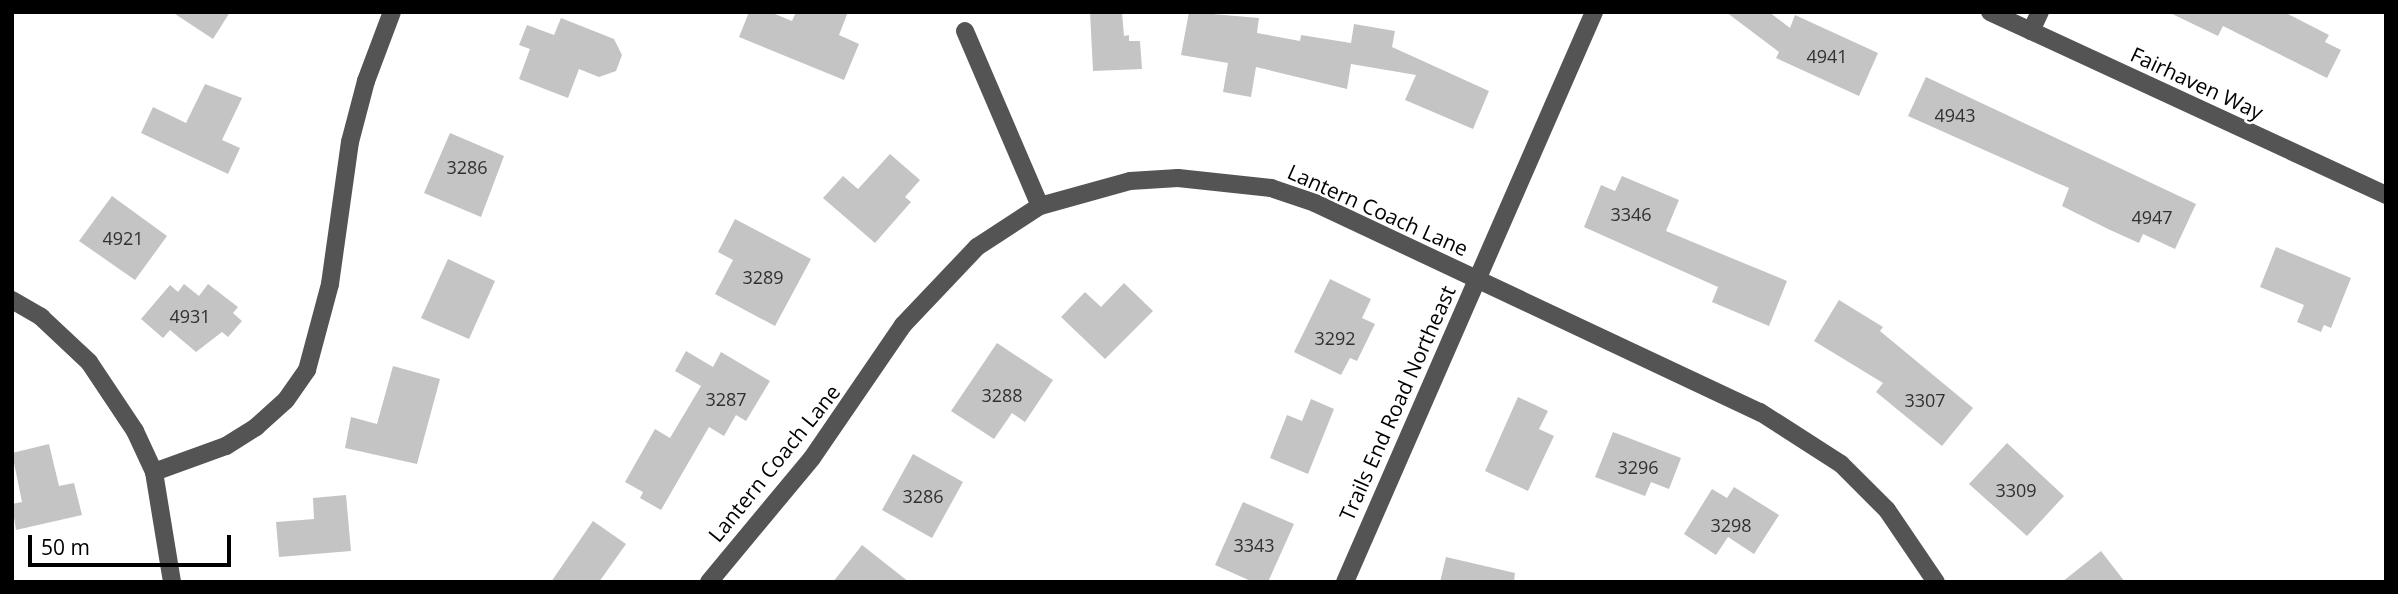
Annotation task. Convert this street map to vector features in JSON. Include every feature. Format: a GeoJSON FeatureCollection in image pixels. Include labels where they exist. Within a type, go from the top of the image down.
{"type":"FeatureCollection","features":[{"type":"Feature","properties":{"kind":"street"},"geometry":{"type":"LineString","coordinates":[[154,472],[226,446],[256,427],[286,400],[307,370],[328,295],[350,142],[366,81],[392,12]]}},
{"type":"Feature","properties":{"kind":"street","name":"Trails End Road Northeast"},"geometry":{"type":"LineString","coordinates":[[1345,582],[1594,12]]}},
{"type":"Feature","properties":{"kind":"street","name":"Fairhaven Way"},"geometry":{"type":"LineString","coordinates":[[1990,12],[2386,195]]}},
{"type":"Feature","properties":{"kind":"street"},"geometry":{"type":"LineString","coordinates":[[2031,32],[2040,12]]}},
{"type":"Feature","properties":{"kind":"street"},"geometry":{"type":"LineString","coordinates":[[965,31],[1040,206]]}},
{"type":"Feature","properties":{"kind":"street","name":"Lantern Coach Lane"},"geometry":{"type":"LineString","coordinates":[[709,582],[812,458],[902,326],[945,276],[977,247],[1040,206],[1130,181],[1225,180],[1271,188],[1315,203],[1676,370],[1801,435],[1841,464],[1887,510],[1936,582]]}},
{"type":"Feature","properties":{"kind":"street"},"geometry":{"type":"LineString","coordinates":[[12,300],[49,324],[89,362],[113,393],[154,472],[172,582]]}},
{"type":"Feature","properties":{"kind":"building"},"geometry":{"type":"Polygon","coordinates":[[[172,12],[230,12],[213,39],[172,12]]]}},
{"type":"Feature","properties":{"kind":"building"},"geometry":{"type":"Polygon","coordinates":[[[749,12],[770,12],[792,21],[796,12],[848,12],[839,35],[859,44],[844,80],[739,37],[749,12]]]}},
{"type":"Feature","properties":{"kind":"building"},"geometry":{"type":"Polygon","coordinates":[[[1090,12],[1122,12],[1124,36],[1129,35],[1129,41],[1140,41],[1142,69],[1093,71],[1090,12]]]}},
{"type":"Feature","properties":{"kind":"building"},"geometry":{"type":"Polygon","coordinates":[[[1189,12],[1259,18],[1257,33],[1300,41],[1301,35],[1351,43],[1354,24],[1395,31],[1392,47],[1489,91],[1473,129],[1405,100],[1416,75],[1351,64],[1347,89],[1256,67],[1251,97],[1223,92],[1228,63],[1181,55],[1189,12]]]}},
{"type":"Feature","properties":{"kind":"building"},"geometry":{"type":"Polygon","coordinates":[[[1726,12],[1769,12],[1790,28],[1795,15],[1878,53],[1859,96],[1776,58],[1779,52],[1726,12]]]}},
{"type":"Feature","properties":{"kind":"building"},"geometry":{"type":"Polygon","coordinates":[[[2168,12],[2284,12],[2329,35],[2325,42],[2341,50],[2327,78],[2223,26],[2218,36],[2168,12]]]}},
{"type":"Feature","properties":{"kind":"building"},"geometry":{"type":"Polygon","coordinates":[[[561,18],[614,39],[622,55],[616,71],[599,77],[579,69],[568,98],[519,79],[530,49],[519,45],[527,25],[554,35],[561,18]]]}},
{"type":"Feature","properties":{"kind":"building"},"geometry":{"type":"Polygon","coordinates":[[[1926,77],[2196,204],[2175,249],[2143,234],[2139,243],[2108,229],[2062,206],[2069,188],[1908,116],[1926,77]]]}},
{"type":"Feature","properties":{"kind":"building"},"geometry":{"type":"Polygon","coordinates":[[[205,84],[242,98],[222,140],[240,148],[228,174],[141,133],[153,107],[186,123],[205,84]]]}},
{"type":"Feature","properties":{"kind":"building"},"geometry":{"type":"Polygon","coordinates":[[[450,133],[504,156],[481,217],[424,193],[450,133]]]}},
{"type":"Feature","properties":{"kind":"building"},"geometry":{"type":"Polygon","coordinates":[[[890,154],[920,180],[905,197],[911,202],[875,243],[823,198],[843,176],[858,189],[890,154]]]}},
{"type":"Feature","properties":{"kind":"building"},"geometry":{"type":"Polygon","coordinates":[[[1622,176],[1679,200],[1666,231],[1787,281],[1769,326],[1712,302],[1718,287],[1584,227],[1601,185],[1615,191],[1622,176]]]}},
{"type":"Feature","properties":{"kind":"building"},"geometry":{"type":"Polygon","coordinates":[[[112,196],[167,236],[135,280],[79,241],[112,196]]]}},
{"type":"Feature","properties":{"kind":"building"},"geometry":{"type":"Polygon","coordinates":[[[735,219],[811,259],[775,326],[715,294],[733,260],[718,252],[735,219]]]}},
{"type":"Feature","properties":{"kind":"building"},"geometry":{"type":"Polygon","coordinates":[[[2276,247],[2351,278],[2331,328],[2324,325],[2321,332],[2297,322],[2304,305],[2260,287],[2276,247]]]}},
{"type":"Feature","properties":{"kind":"building"},"geometry":{"type":"Polygon","coordinates":[[[448,259],[495,281],[469,339],[421,318],[448,259]]]}},
{"type":"Feature","properties":{"kind":"building"},"geometry":{"type":"Polygon","coordinates":[[[1330,279],[1371,299],[1362,318],[1375,324],[1357,361],[1350,358],[1341,375],[1294,352],[1330,279]]]}},
{"type":"Feature","properties":{"kind":"building"},"geometry":{"type":"Polygon","coordinates":[[[1124,283],[1153,311],[1105,359],[1061,317],[1085,292],[1101,307],[1124,283]]]}},
{"type":"Feature","properties":{"kind":"building"},"geometry":{"type":"Polygon","coordinates":[[[184,284],[199,296],[208,284],[238,307],[233,313],[242,321],[228,337],[222,332],[196,352],[170,330],[163,338],[141,319],[170,285],[178,292],[184,284]]]}},
{"type":"Feature","properties":{"kind":"building"},"geometry":{"type":"Polygon","coordinates":[[[1839,300],[1883,327],[1880,331],[1973,408],[1942,446],[1876,392],[1883,383],[1814,341],[1839,300]]]}},
{"type":"Feature","properties":{"kind":"building"},"geometry":{"type":"Polygon","coordinates":[[[997,343],[1053,380],[1025,422],[1012,413],[994,439],[951,411],[997,343]]]}},
{"type":"Feature","properties":{"kind":"building"},"geometry":{"type":"Polygon","coordinates":[[[686,351],[713,367],[721,352],[770,381],[746,421],[736,415],[724,436],[709,427],[661,510],[640,498],[643,492],[625,482],[655,429],[670,438],[701,386],[675,371],[686,351]]]}},
{"type":"Feature","properties":{"kind":"building"},"geometry":{"type":"Polygon","coordinates":[[[393,366],[440,379],[417,464],[345,448],[351,417],[377,424],[393,366]]]}},
{"type":"Feature","properties":{"kind":"building"},"geometry":{"type":"Polygon","coordinates":[[[1518,397],[1548,411],[1539,429],[1554,436],[1528,491],[1485,471],[1518,397]]]}},
{"type":"Feature","properties":{"kind":"building"},"geometry":{"type":"Polygon","coordinates":[[[1311,399],[1334,409],[1308,474],[1270,458],[1287,415],[1302,421],[1311,399]]]}},
{"type":"Feature","properties":{"kind":"building"},"geometry":{"type":"Polygon","coordinates":[[[1613,432],[1681,458],[1669,489],[1651,482],[1645,496],[1595,477],[1613,432]]]}},
{"type":"Feature","properties":{"kind":"building"},"geometry":{"type":"Polygon","coordinates":[[[2007,443],[2064,496],[2027,536],[1969,484],[2007,443]]]}},
{"type":"Feature","properties":{"kind":"building"},"geometry":{"type":"Polygon","coordinates":[[[49,444],[59,486],[74,483],[82,515],[16,530],[12,504],[22,502],[12,453],[49,444]]]}},
{"type":"Feature","properties":{"kind":"building"},"geometry":{"type":"Polygon","coordinates":[[[913,454],[963,482],[932,538],[882,510],[913,454]]]}},
{"type":"Feature","properties":{"kind":"building"},"geometry":{"type":"Polygon","coordinates":[[[1734,487],[1779,515],[1754,554],[1728,537],[1716,555],[1684,534],[1712,489],[1727,498],[1734,487]]]}},
{"type":"Feature","properties":{"kind":"building"},"geometry":{"type":"Polygon","coordinates":[[[346,495],[351,551],[279,557],[276,522],[314,519],[313,498],[346,495]]]}},
{"type":"Feature","properties":{"kind":"building"},"geometry":{"type":"Polygon","coordinates":[[[1243,502],[1294,524],[1268,582],[1253,582],[1215,565],[1243,502]]]}},
{"type":"Feature","properties":{"kind":"building"},"geometry":{"type":"Polygon","coordinates":[[[593,521],[626,544],[599,582],[551,582],[593,521]]]}},
{"type":"Feature","properties":{"kind":"building"},"geometry":{"type":"Polygon","coordinates":[[[862,545],[909,582],[833,582],[862,545]]]}},
{"type":"Feature","properties":{"kind":"building"},"geometry":{"type":"Polygon","coordinates":[[[2101,551],[2125,582],[2062,582],[2101,551]]]}},
{"type":"Feature","properties":{"kind":"building"},"geometry":{"type":"Polygon","coordinates":[[[1446,557],[1515,573],[1514,582],[1440,582],[1446,557]]]}}]}
